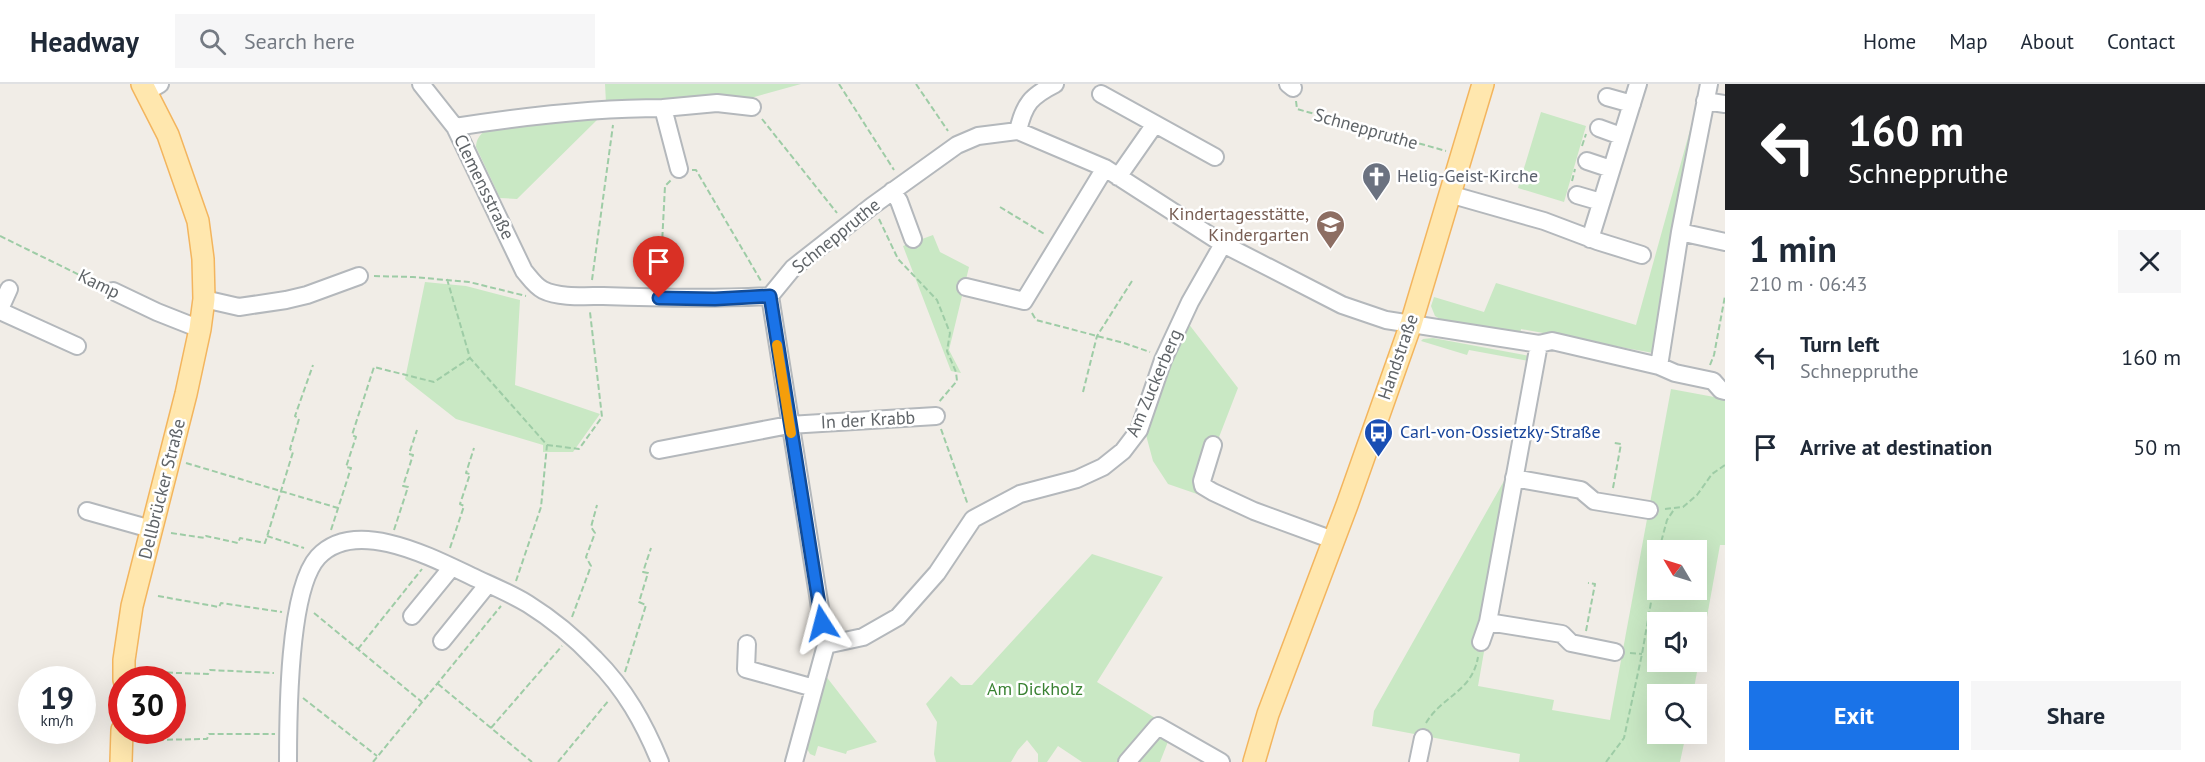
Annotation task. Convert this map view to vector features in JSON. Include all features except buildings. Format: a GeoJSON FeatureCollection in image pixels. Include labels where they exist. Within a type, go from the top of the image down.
{"type":"FeatureCollection","features":[{"type":"Feature","properties":{"kind":"main road","name":"Handstraße"},"geometry":{"type":"LineString","coordinates":[[1254,762],[1268,714],[1334,540],[1411,324],[1483,84]]}},
{"type":"Feature","properties":{"kind":"main road","name":"Dellbrücker Straße"},"geometry":{"type":"LineString","coordinates":[[124,666],[132,606],[161,531],[204,299],[203,259],[198,221],[150,87]]}},
{"type":"Feature","properties":{"kind":"main road"},"geometry":{"type":"LineString","coordinates":[[121,762],[122,744]]}},
{"type":"Feature","properties":{"kind":"street","name":"Clemensstraße"},"geometry":{"type":"LineString","coordinates":[[421,84],[455,127],[524,271],[533,283],[545,291]]}},
{"type":"Feature","properties":{"kind":"street"},"geometry":{"type":"LineString","coordinates":[[1055,84],[1029,100],[1018,130],[1112,173],[1223,244],[1342,305],[1386,320],[1539,344],[1552,341],[1707,379],[1725,391]]}},
{"type":"Feature","properties":{"kind":"street"},"geometry":{"type":"LineString","coordinates":[[1590,239],[1638,84]]}},
{"type":"Feature","properties":{"kind":"street"},"geometry":{"type":"LineString","coordinates":[[1659,366],[1680,232],[1709,84]]}},
{"type":"Feature","properties":{"kind":"street"},"geometry":{"type":"LineString","coordinates":[[1101,94],[1215,157]]}},
{"type":"Feature","properties":{"kind":"street"},"geometry":{"type":"LineString","coordinates":[[1607,97],[1632,104]]}},
{"type":"Feature","properties":{"kind":"street"},"geometry":{"type":"LineString","coordinates":[[1705,101],[1725,104]]}},
{"type":"Feature","properties":{"kind":"street"},"geometry":{"type":"LineString","coordinates":[[455,127],[530,115],[615,108],[663,108],[717,103],[752,107]]}},
{"type":"Feature","properties":{"kind":"street"},"geometry":{"type":"LineString","coordinates":[[663,108],[679,169]]}},
{"type":"Feature","properties":{"kind":"street"},"geometry":{"type":"LineString","coordinates":[[966,287],[1024,301],[1059,243],[1112,173],[1155,124]]}},
{"type":"Feature","properties":{"kind":"street"},"geometry":{"type":"LineString","coordinates":[[1599,128],[1622,136]]}},
{"type":"Feature","properties":{"kind":"street","name":"Schneppruthe"},"geometry":{"type":"LineString","coordinates":[[770,296],[793,268],[846,225],[957,145],[978,136],[1018,130]]}},
{"type":"Feature","properties":{"kind":"street"},"geometry":{"type":"LineString","coordinates":[[1587,161],[1611,169]]}},
{"type":"Feature","properties":{"kind":"street"},"geometry":{"type":"LineString","coordinates":[[897,187],[898,201],[913,239]]}},
{"type":"Feature","properties":{"kind":"street"},"geometry":{"type":"LineString","coordinates":[[1449,194],[1544,221],[1590,239],[1642,255]]}},
{"type":"Feature","properties":{"kind":"street"},"geometry":{"type":"LineString","coordinates":[[1577,195],[1601,202]]}},
{"type":"Feature","properties":{"kind":"street"},"geometry":{"type":"LineString","coordinates":[[1680,232],[1725,242]]}},
{"type":"Feature","properties":{"kind":"street","name":"Am Zuckerberg"},"geometry":{"type":"LineString","coordinates":[[826,645],[863,637],[898,617],[937,573],[974,519],[1020,494],[1077,479],[1103,467],[1123,452],[1139,430],[1162,360],[1190,302],[1223,244]]}},
{"type":"Feature","properties":{"kind":"street"},"geometry":{"type":"LineString","coordinates":[[204,299],[239,307],[307,295],[359,276]]}},
{"type":"Feature","properties":{"kind":"street"},"geometry":{"type":"LineString","coordinates":[[9,289],[0,310],[77,346]]}},
{"type":"Feature","properties":{"kind":"street","name":"Kamp"},"geometry":{"type":"LineString","coordinates":[[113,291],[200,329]]}},
{"type":"Feature","properties":{"kind":"street"},"geometry":{"type":"LineString","coordinates":[[545,291],[590,296],[659,298],[715,299],[770,296],[826,645],[794,762]]}},
{"type":"Feature","properties":{"kind":"street"},"geometry":{"type":"LineString","coordinates":[[1481,642],[1488,622],[1539,344]]}},
{"type":"Feature","properties":{"kind":"street","name":"In der Krabb"},"geometry":{"type":"LineString","coordinates":[[659,450],[789,425],[936,416]]}},
{"type":"Feature","properties":{"kind":"street"},"geometry":{"type":"LineString","coordinates":[[1213,445],[1202,481],[1207,489],[1254,511],[1334,540]]}},
{"type":"Feature","properties":{"kind":"street"},"geometry":{"type":"LineString","coordinates":[[1514,478],[1581,490],[1594,501],[1649,510]]}},
{"type":"Feature","properties":{"kind":"street"},"geometry":{"type":"LineString","coordinates":[[87,511],[161,531]]}},
{"type":"Feature","properties":{"kind":"street"},"geometry":{"type":"LineString","coordinates":[[288,762],[290,681],[298,608],[309,571],[322,553],[353,540],[371,540],[390,544],[443,563],[488,584],[529,605],[567,633],[620,686],[640,717],[660,762]]}},
{"type":"Feature","properties":{"kind":"street"},"geometry":{"type":"LineString","coordinates":[[412,616],[443,563]]}},
{"type":"Feature","properties":{"kind":"street"},"geometry":{"type":"LineString","coordinates":[[442,641],[488,584]]}},
{"type":"Feature","properties":{"kind":"street"},"geometry":{"type":"LineString","coordinates":[[1488,622],[1562,634],[1571,643],[1615,651]]}},
{"type":"Feature","properties":{"kind":"street"},"geometry":{"type":"LineString","coordinates":[[747,644],[746,669],[814,688]]}},
{"type":"Feature","properties":{"kind":"street"},"geometry":{"type":"LineString","coordinates":[[1126,762],[1158,726],[1221,762]]}},
{"type":"Feature","properties":{"kind":"street"},"geometry":{"type":"LineString","coordinates":[[1418,762],[1423,738]]}},
{"type":"Feature","properties":{"kind":"path"},"geometry":{"type":"LineString","coordinates":[[839,84],[897,187]]}},
{"type":"Feature","properties":{"kind":"path"},"geometry":{"type":"LineString","coordinates":[[916,84],[957,145]]}},
{"type":"Feature","properties":{"kind":"path","name":"Schneppruthe"},"geometry":{"type":"LineString","coordinates":[[1291,86],[1297,109],[1460,156]]}},
{"type":"Feature","properties":{"kind":"path"},"geometry":{"type":"LineString","coordinates":[[752,107],[846,225]]}},
{"type":"Feature","properties":{"kind":"path"},"geometry":{"type":"LineString","coordinates":[[591,286],[615,108]]}},
{"type":"Feature","properties":{"kind":"path"},"geometry":{"type":"LineString","coordinates":[[659,298],[665,186],[679,169],[696,170],[770,296]]}},
{"type":"Feature","properties":{"kind":"path"},"geometry":{"type":"LineString","coordinates":[[872,206],[898,260],[937,300],[950,333],[947,351],[956,372],[957,381],[939,400],[936,416],[974,519]]}},
{"type":"Feature","properties":{"kind":"path"},"geometry":{"type":"LineString","coordinates":[[1000,207],[1059,243]]}},
{"type":"Feature","properties":{"kind":"path","name":"Kamp"},"geometry":{"type":"LineString","coordinates":[[0,236],[113,291]]}},
{"type":"Feature","properties":{"kind":"path"},"geometry":{"type":"LineString","coordinates":[[359,276],[447,279],[469,282],[531,298],[545,291]]}},
{"type":"Feature","properties":{"kind":"path"},"geometry":{"type":"LineString","coordinates":[[447,279],[470,358],[547,445],[579,449],[602,417],[590,310]]}},
{"type":"Feature","properties":{"kind":"path"},"geometry":{"type":"LineString","coordinates":[[1083,392],[1097,336],[1132,281]]}},
{"type":"Feature","properties":{"kind":"path"},"geometry":{"type":"LineString","coordinates":[[1707,379],[1725,296]]}},
{"type":"Feature","properties":{"kind":"path"},"geometry":{"type":"LineString","coordinates":[[1024,301],[1036,320],[1124,343],[1151,353],[1162,360]]}},
{"type":"Feature","properties":{"kind":"path"},"geometry":{"type":"LineString","coordinates":[[1721,320],[1725,321]]}},
{"type":"Feature","properties":{"kind":"path"},"geometry":{"type":"LineString","coordinates":[[267,536],[322,553],[351,468],[346,467],[356,437],[352,435],[375,367],[434,382],[470,358]]}},
{"type":"Feature","properties":{"kind":"path"},"geometry":{"type":"LineString","coordinates":[[161,531],[205,538],[206,536],[238,543],[240,538],[265,543],[293,452],[290,449],[299,418],[295,416],[313,365]]}},
{"type":"Feature","properties":{"kind":"path"},"geometry":{"type":"LineString","coordinates":[[390,544],[408,487],[404,486],[413,456],[409,454],[417,430]]}},
{"type":"Feature","properties":{"kind":"path"},"geometry":{"type":"LineString","coordinates":[[1609,504],[1621,444],[1614,443]]}},
{"type":"Feature","properties":{"kind":"path"},"geometry":{"type":"LineString","coordinates":[[546,457],[547,445]]}},
{"type":"Feature","properties":{"kind":"path"},"geometry":{"type":"LineString","coordinates":[[358,649],[443,563],[464,506],[460,504],[470,474],[466,473],[474,448]]}},
{"type":"Feature","properties":{"kind":"path"},"geometry":{"type":"LineString","coordinates":[[181,461],[338,508]]}},
{"type":"Feature","properties":{"kind":"path"},"geometry":{"type":"LineString","coordinates":[[1649,510],[1683,507],[1697,495],[1712,474],[1725,465]]}},
{"type":"Feature","properties":{"kind":"path"},"geometry":{"type":"LineString","coordinates":[[491,728],[567,633],[591,566],[586,557],[594,533],[591,527],[597,505]]}},
{"type":"Feature","properties":{"kind":"path"},"geometry":{"type":"LineString","coordinates":[[1662,540],[1667,520],[1675,508]]}},
{"type":"Feature","properties":{"kind":"path"},"geometry":{"type":"LineString","coordinates":[[558,762],[620,686],[646,605],[639,602],[648,573],[643,572],[651,548]]}},
{"type":"Feature","properties":{"kind":"path"},"geometry":{"type":"LineString","coordinates":[[1583,645],[1595,584],[1588,583]]}},
{"type":"Feature","properties":{"kind":"path"},"geometry":{"type":"LineString","coordinates":[[158,596],[219,607],[221,603],[298,608],[358,649],[422,702]]}},
{"type":"Feature","properties":{"kind":"path"},"geometry":{"type":"LineString","coordinates":[[1606,762],[1623,738],[1651,600]]}},
{"type":"Feature","properties":{"kind":"path"},"geometry":{"type":"LineString","coordinates":[[1423,738],[1425,724],[1431,714],[1464,688],[1472,677],[1476,669],[1481,642]]}},
{"type":"Feature","properties":{"kind":"path"},"geometry":{"type":"LineString","coordinates":[[186,673],[208,674],[210,670],[290,681],[378,757]]}},
{"type":"Feature","properties":{"kind":"path"},"geometry":{"type":"LineString","coordinates":[[438,684],[532,762]]}},
{"type":"Feature","properties":{"kind":"path"},"geometry":{"type":"LineString","coordinates":[[186,739],[207,739],[209,734],[288,734]]}},
{"type":"Feature","properties":{"kind":"green space"},"geometry":{"type":"Polygon","coordinates":[[[605,84],[801,84],[740,101],[606,103],[605,84]]]}},
{"type":"Feature","properties":{"kind":"green space"},"geometry":{"type":"Polygon","coordinates":[[[1700,94],[1653,353],[1521,329],[1520,336],[1445,322],[1435,316],[1431,306],[1434,297],[1484,312],[1496,283],[1636,325],[1700,94]]]}},
{"type":"Feature","properties":{"kind":"green space"},"geometry":{"type":"Polygon","coordinates":[[[1541,112],[1586,126],[1564,202],[1518,188],[1541,112]]]}},
{"type":"Feature","properties":{"kind":"green space"},"geometry":{"type":"Polygon","coordinates":[[[599,118],[517,199],[500,198],[476,147],[478,138],[485,131],[522,123],[599,118]]]}},
{"type":"Feature","properties":{"kind":"green space"},"geometry":{"type":"Polygon","coordinates":[[[933,235],[940,252],[969,267],[949,350],[961,373],[951,371],[903,246],[933,235]]]}},
{"type":"Feature","properties":{"kind":"green space"},"geometry":{"type":"Polygon","coordinates":[[[425,282],[466,286],[520,300],[515,385],[600,414],[573,452],[543,452],[543,445],[456,419],[405,379],[425,282]]]}},
{"type":"Feature","properties":{"kind":"green space"},"geometry":{"type":"Polygon","coordinates":[[[1188,323],[1238,388],[1197,494],[1168,484],[1153,461],[1146,435],[1166,371],[1188,323]]]}},
{"type":"Feature","properties":{"kind":"green space"},"geometry":{"type":"Polygon","coordinates":[[[1433,338],[1530,356],[1529,361],[1469,350],[1467,355],[1421,341],[1433,338]]]}},
{"type":"Feature","properties":{"kind":"green space"},"geometry":{"type":"Polygon","coordinates":[[[1671,389],[1725,399],[1725,545],[1720,545],[1707,617],[1707,612],[1647,612],[1647,672],[1697,672],[1695,684],[1647,684],[1647,744],[1684,744],[1680,762],[1519,762],[1520,754],[1372,726],[1374,711],[1509,472],[1478,686],[1554,700],[1552,710],[1610,720],[1671,389]]]}},
{"type":"Feature","properties":{"kind":"green space","name":"Am Dickholz"},"geometry":{"type":"Polygon","coordinates":[[[1092,554],[1163,577],[1097,682],[1173,729],[1160,762],[1082,762],[1058,746],[1047,762],[1038,762],[1038,754],[1027,740],[1011,762],[936,762],[934,754],[937,722],[926,704],[951,676],[961,685],[972,685],[1092,554]]]}},
{"type":"Feature","properties":{"kind":"green space"},"geometry":{"type":"Polygon","coordinates":[[[825,675],[877,742],[847,751],[846,754],[818,746],[815,756],[810,754],[806,747],[825,675]]]}},
{"type":"Feature","properties":{"kind":"slow traffic"},"geometry":{"type":"LineString","coordinates":[[777,345],[791,433]]}},
{"type":"Feature","properties":{"kind":"place","name":"Helig-Geist-Kirche"},"geometry":{"type":"Point","coordinates":[1376,202]}},
{"type":"Feature","properties":{"kind":"place","name":"Kindertagesstätte, Kindergarten"},"geometry":{"type":"Point","coordinates":[1330,250]}},
{"type":"Feature","properties":{"kind":"place","name":"Carl-von-Ossietzky-Straße"},"geometry":{"type":"Point","coordinates":[1379,458]}},
{"type":"Feature","properties":{"kind":"route"},"geometry":{"type":"LineString","coordinates":[[659,298],[715,299],[770,296],[822,623]]}}]}
